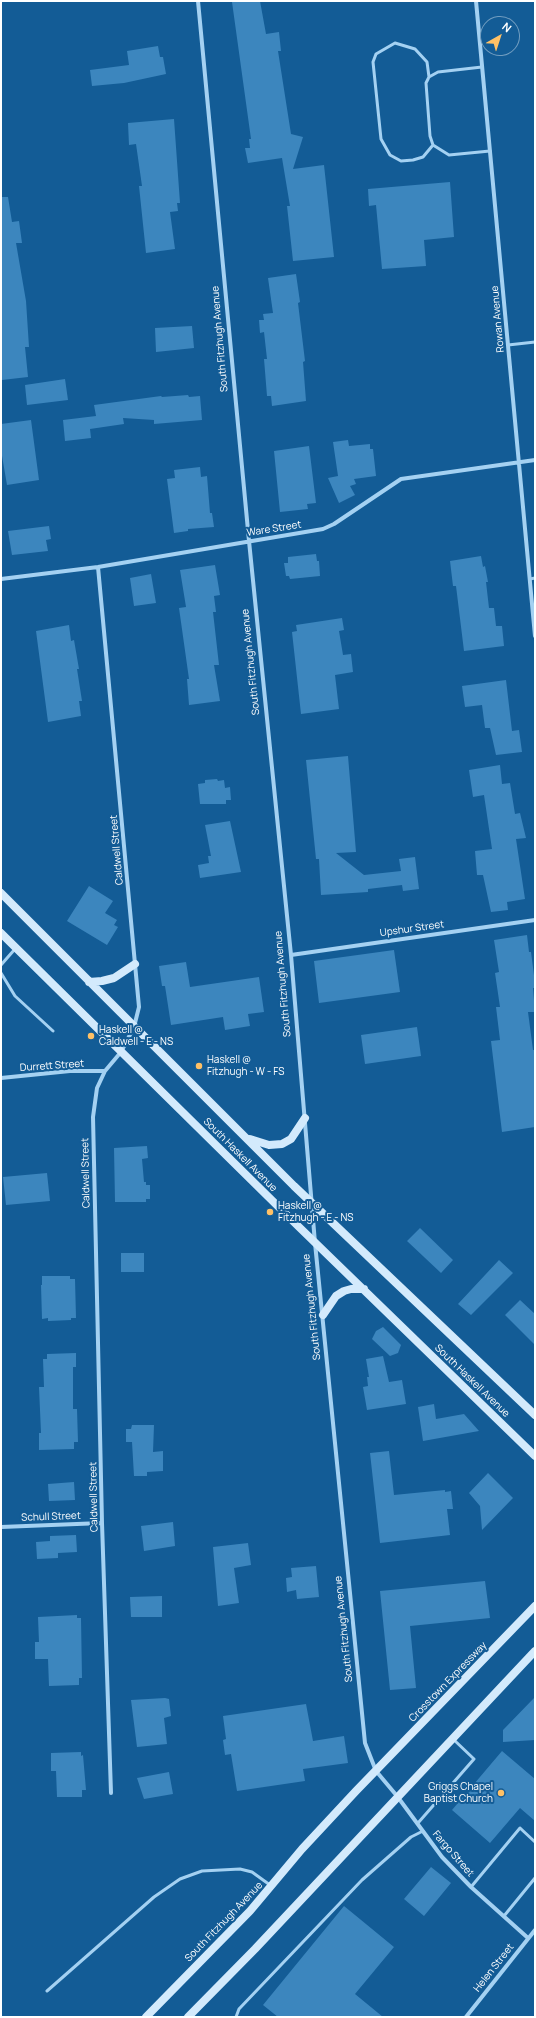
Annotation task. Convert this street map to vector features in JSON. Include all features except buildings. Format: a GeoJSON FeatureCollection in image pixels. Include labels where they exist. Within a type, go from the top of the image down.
{"type":"FeatureCollection","features":[{"type":"Feature","properties":{"kind":"main road","name":"South Haskell Avenue"},"geometry":{"type":"LineString","coordinates":[[1,894],[247,1139],[535,1415]]}},
{"type":"Feature","properties":{"kind":"main road","name":"South Haskell Avenue"},"geometry":{"type":"LineString","coordinates":[[1,933],[315,1243],[535,1456]]}},
{"type":"Feature","properties":{"kind":"main road"},"geometry":{"type":"LineString","coordinates":[[89,982],[114,978],[135,964]]}},
{"type":"Feature","properties":{"kind":"main road"},"geometry":{"type":"LineString","coordinates":[[247,1139],[270,1145],[282,1144],[291,1139],[305,1118]]}},
{"type":"Feature","properties":{"kind":"main road"},"geometry":{"type":"LineString","coordinates":[[323,1315],[336,1296],[344,1291],[364,1289]]}},
{"type":"Feature","properties":{"kind":"main road","name":"Crosstown Expressway"},"geometry":{"type":"LineString","coordinates":[[376,1771],[535,1606]]}},
{"type":"Feature","properties":{"kind":"main road"},"geometry":{"type":"LineString","coordinates":[[188,2017],[255,1949],[397,1796],[535,1651]]}},
{"type":"Feature","properties":{"kind":"main road","name":"South Fitzhugh Avenue"},"geometry":{"type":"LineString","coordinates":[[146,2017],[272,1887],[302,1849],[376,1771]]}},
{"type":"Feature","properties":{"kind":"street","name":"South Fitzhugh Avenue"},"geometry":{"type":"LineString","coordinates":[[198,1],[290,955],[315,1243],[365,1743],[376,1771]]}},
{"type":"Feature","properties":{"kind":"street","name":"Rowan Avenue"},"geometry":{"type":"LineString","coordinates":[[476,1],[535,636]]}},
{"type":"Feature","properties":{"kind":"street","name":"Ware Street"},"geometry":{"type":"LineString","coordinates":[[1,579],[98,567],[324,529],[334,524],[401,479],[535,460]]}},
{"type":"Feature","properties":{"kind":"street","name":"Caldwell Street"},"geometry":{"type":"LineString","coordinates":[[98,567],[139,1007],[134,1027],[121,1052],[105,1071],[97,1088],[93,1117],[102,1523],[111,1793]]}},
{"type":"Feature","properties":{"kind":"street","name":"Upshur Street"},"geometry":{"type":"LineString","coordinates":[[290,955],[535,920]]}},
{"type":"Feature","properties":{"kind":"street","name":"Durrett Street"},"geometry":{"type":"LineString","coordinates":[[1,1078],[70,1070],[105,1071]]}},
{"type":"Feature","properties":{"kind":"street","name":"Schull Street"},"geometry":{"type":"LineString","coordinates":[[1,1527],[102,1523]]}},
{"type":"Feature","properties":{"kind":"street","name":"Fargo Street"},"geometry":{"type":"LineString","coordinates":[[376,1771],[418,1823],[442,1857],[471,1887],[528,1938]]}},
{"type":"Feature","properties":{"kind":"street","name":"Helen Street"},"geometry":{"type":"LineString","coordinates":[[466,2017],[535,1930]]}},
{"type":"Feature","properties":{"kind":"lane"},"geometry":{"type":"LineString","coordinates":[[433,145],[423,157],[413,160],[401,160],[390,154],[380,139],[373,62],[376,54],[395,43],[415,49],[427,62],[429,77],[426,83],[430,136],[433,145],[449,155],[490,151]]}},
{"type":"Feature","properties":{"kind":"lane"},"geometry":{"type":"LineString","coordinates":[[429,77],[438,72],[482,67]]}},
{"type":"Feature","properties":{"kind":"lane"},"geometry":{"type":"LineString","coordinates":[[508,346],[535,342]]}},
{"type":"Feature","properties":{"kind":"lane"},"geometry":{"type":"LineString","coordinates":[[530,579],[535,578]]}},
{"type":"Feature","properties":{"kind":"lane"},"geometry":{"type":"LineString","coordinates":[[1,965],[16,948]]}},
{"type":"Feature","properties":{"kind":"lane"},"geometry":{"type":"LineString","coordinates":[[1,973],[15,996],[53,1031]]}},
{"type":"Feature","properties":{"kind":"lane"},"geometry":{"type":"LineString","coordinates":[[418,1823],[474,1759],[452,1738]]}},
{"type":"Feature","properties":{"kind":"lane"},"geometry":{"type":"LineString","coordinates":[[471,1887],[520,1828],[535,1842]]}},
{"type":"Feature","properties":{"kind":"lane"},"geometry":{"type":"LineString","coordinates":[[236,2017],[239,2009],[362,1880],[411,1837],[423,1831]]}},
{"type":"Feature","properties":{"kind":"lane"},"geometry":{"type":"LineString","coordinates":[[47,1991],[154,1897],[180,1879],[202,1871],[240,1869],[252,1872],[272,1887]]}},
{"type":"Feature","properties":{"kind":"lane"},"geometry":{"type":"LineString","coordinates":[[504,1916],[535,1878]]}},
{"type":"Feature","properties":{"kind":"place","name":"Haskell @ Caldwell - E - NS"},"geometry":{"type":"Point","coordinates":[91,1036]}},
{"type":"Feature","properties":{"kind":"place","name":"Haskell @ Fitzhugh - W - FS"},"geometry":{"type":"Point","coordinates":[199,1066]}},
{"type":"Feature","properties":{"kind":"place","name":"Haskell @ Fitzhugh - E - NS"},"geometry":{"type":"Point","coordinates":[270,1212]}},
{"type":"Feature","properties":{"kind":"place","name":"Griggs Chapel Baptist Church"},"geometry":{"type":"Point","coordinates":[501,1793]}}]}
